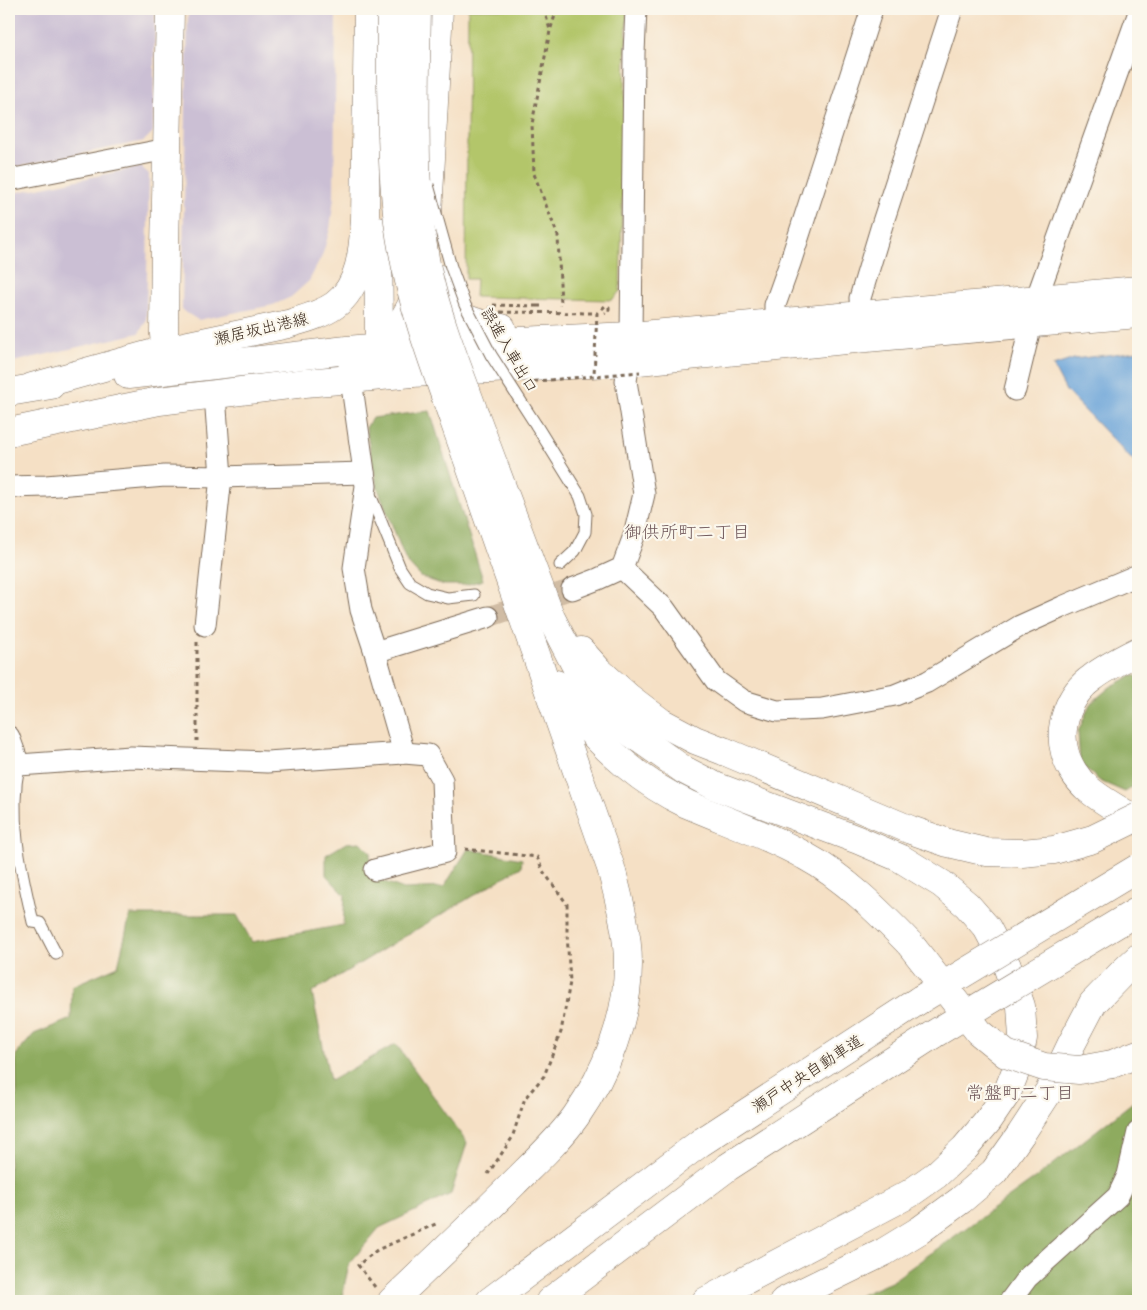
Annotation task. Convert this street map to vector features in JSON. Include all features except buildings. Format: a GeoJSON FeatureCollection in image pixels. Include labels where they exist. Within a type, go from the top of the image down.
{"type":"FeatureCollection","features":[{"type":"Feature","properties":{"kind":"main road"},"geometry":{"type":"LineString","coordinates":[[166,360],[170,9]]}},
{"type":"Feature","properties":{"kind":"main road","name":"瀬居坂出港線"},"geometry":{"type":"LineString","coordinates":[[20,390],[166,360],[307,318],[323,312],[345,296],[357,273],[364,240],[368,9]]}},
{"type":"Feature","properties":{"kind":"main road"},"geometry":{"type":"LineString","coordinates":[[391,9],[391,115],[396,210],[410,287],[422,330],[464,417],[551,618],[580,674],[620,725],[684,770],[714,786],[849,836],[900,858],[942,884],[967,905],[987,928],[1007,966],[1021,1006],[1023,1038],[1018,1065],[1007,1093],[988,1121],[965,1148],[936,1175],[909,1194],[706,1301]]}},
{"type":"Feature","properties":{"kind":"main road"},"geometry":{"type":"LineString","coordinates":[[392,1301],[526,1171],[575,1118],[592,1092],[617,1033],[625,999],[628,965],[626,935],[611,868],[534,652],[464,417],[441,318],[429,278],[419,212],[416,132],[417,9]]}},
{"type":"Feature","properties":{"kind":"main road"},"geometry":{"type":"LineString","coordinates":[[351,379],[382,347],[403,321],[413,304],[421,277],[427,228],[440,9]]}},
{"type":"Feature","properties":{"kind":"main road","name":"瀬居坂出港線"},"geometry":{"type":"LineString","coordinates":[[166,360],[382,347],[379,334],[376,190],[368,65]]}},
{"type":"Feature","properties":{"kind":"main road"},"geometry":{"type":"LineString","coordinates":[[427,228],[436,281],[443,299],[453,311],[466,319],[482,325],[565,339],[633,357]]}},
{"type":"Feature","properties":{"kind":"main road"},"geometry":{"type":"LineString","coordinates":[[1033,312],[1138,290]]}},
{"type":"Feature","properties":{"kind":"main road"},"geometry":{"type":"LineString","coordinates":[[9,432],[159,401],[305,383],[412,373],[633,357],[773,336],[1033,312],[1138,314]]}},
{"type":"Feature","properties":{"kind":"main road"},"geometry":{"type":"LineString","coordinates":[[382,347],[565,339]]}},
{"type":"Feature","properties":{"kind":"main road"},"geometry":{"type":"LineString","coordinates":[[382,347],[392,358],[412,373]]}},
{"type":"Feature","properties":{"kind":"main road"},"geometry":{"type":"LineString","coordinates":[[551,618],[598,671],[661,722],[695,740],[911,830],[948,843],[986,852],[1022,853],[1054,850],[1093,839],[1138,819]]}},
{"type":"Feature","properties":{"kind":"main road"},"geometry":{"type":"LineString","coordinates":[[1138,651],[1091,678],[1076,693],[1067,713],[1063,732],[1064,752],[1072,771],[1087,787],[1106,801],[1138,819]]}},
{"type":"Feature","properties":{"kind":"main road"},"geometry":{"type":"LineString","coordinates":[[534,652],[576,713],[618,758],[651,783],[685,803],[752,830],[806,856],[838,878],[881,914],[910,944],[979,1032],[1006,1054],[1044,1067],[1079,1070],[1112,1064],[1138,1054]]}},
{"type":"Feature","properties":{"kind":"main road","name":"瀬戸中央自動車道"},"geometry":{"type":"LineString","coordinates":[[490,1301],[700,1143],[921,999],[1138,868]]}},
{"type":"Feature","properties":{"kind":"main road"},"geometry":{"type":"LineString","coordinates":[[550,1301],[728,1167],[934,1034],[1138,911]]}},
{"type":"Feature","properties":{"kind":"main road"},"geometry":{"type":"LineString","coordinates":[[784,1301],[884,1252],[961,1200],[994,1172],[1049,1091],[1093,1003],[1138,958]]}},
{"type":"Feature","properties":{"kind":"street"},"geometry":{"type":"LineString","coordinates":[[572,588],[622,568],[634,536],[644,494],[626,381],[633,357],[634,63],[636,9]]}},
{"type":"Feature","properties":{"kind":"street"},"geometry":{"type":"LineString","coordinates":[[773,336],[775,306],[872,9]]}},
{"type":"Feature","properties":{"kind":"street"},"geometry":{"type":"LineString","coordinates":[[858,328],[860,298],[952,9]]}},
{"type":"Feature","properties":{"kind":"street"},"geometry":{"type":"LineString","coordinates":[[1015,390],[1033,312],[1138,16]]}},
{"type":"Feature","properties":{"kind":"street"},"geometry":{"type":"LineString","coordinates":[[9,180],[167,149]]}},
{"type":"Feature","properties":{"kind":"street"},"geometry":{"type":"LineString","coordinates":[[347,350],[365,480],[354,568],[361,610],[404,753]]}},
{"type":"Feature","properties":{"kind":"street"},"geometry":{"type":"LineString","coordinates":[[205,625],[221,477],[214,395]]}},
{"type":"Feature","properties":{"kind":"street"},"geometry":{"type":"LineString","coordinates":[[9,486],[46,486],[165,476],[365,480]]}},
{"type":"Feature","properties":{"kind":"street"},"geometry":{"type":"LineString","coordinates":[[622,568],[664,608],[716,680],[744,701],[777,711],[822,709],[895,695],[928,682],[1020,626],[1138,575]]}},
{"type":"Feature","properties":{"kind":"street"},"geometry":{"type":"LineString","coordinates":[[375,652],[488,617]]}},
{"type":"Feature","properties":{"kind":"street"},"geometry":{"type":"LineString","coordinates":[[9,737],[19,765],[131,757],[267,762],[404,753],[428,755],[442,780],[445,852],[375,870]]}},
{"type":"Feature","properties":{"kind":"street"},"geometry":{"type":"LineString","coordinates":[[1010,1301],[1027,1278],[1118,1196],[1128,1175],[1138,1132]]}},
{"type":"Feature","properties":{"kind":"lane","name":"誤進入車出口"},"geometry":{"type":"LineString","coordinates":[[416,132],[431,198],[451,267],[465,305],[491,355],[580,496],[586,514],[584,532],[575,551],[560,565]]}},
{"type":"Feature","properties":{"kind":"lane"},"geometry":{"type":"LineString","coordinates":[[365,480],[400,568],[410,583],[427,593],[448,598],[474,595]]}},
{"type":"Feature","properties":{"kind":"lane"},"geometry":{"type":"LineString","coordinates":[[19,765],[14,815],[18,853],[33,922],[40,923],[56,954]]}},
{"type":"Feature","properties":{"kind":"path"},"geometry":{"type":"LineString","coordinates":[[544,9],[550,31]]}},
{"type":"Feature","properties":{"kind":"path"},"geometry":{"type":"LineString","coordinates":[[557,9],[550,31],[532,124],[532,134],[534,174],[558,236],[561,306]]}},
{"type":"Feature","properties":{"kind":"path"},"geometry":{"type":"LineString","coordinates":[[541,302],[541,306],[490,306],[490,312],[597,313],[594,375]]}},
{"type":"Feature","properties":{"kind":"path"},"geometry":{"type":"LineString","coordinates":[[602,304],[606,311]]}},
{"type":"Feature","properties":{"kind":"path"},"geometry":{"type":"LineString","coordinates":[[518,382],[594,375],[633,357]]}},
{"type":"Feature","properties":{"kind":"path"},"geometry":{"type":"LineString","coordinates":[[198,760],[197,627],[205,625]]}},
{"type":"Feature","properties":{"kind":"path"},"geometry":{"type":"LineString","coordinates":[[445,852],[458,848],[537,857],[543,871],[567,904],[570,982],[561,1032],[544,1076],[525,1098],[512,1138],[486,1177]]}},
{"type":"Feature","properties":{"kind":"path"},"geometry":{"type":"LineString","coordinates":[[363,1271],[358,1265],[377,1250],[440,1223]]}},
{"type":"Feature","properties":{"kind":"shaded area"},"geometry":{"type":"Polygon","coordinates":[[[9,9],[155,9],[153,132],[144,141],[9,168],[9,9]]]}},
{"type":"Feature","properties":{"kind":"shaded area"},"geometry":{"type":"Polygon","coordinates":[[[188,9],[336,9],[334,197],[330,229],[322,256],[309,281],[291,297],[273,305],[198,320],[182,310],[188,9]]]}},
{"type":"Feature","properties":{"kind":"shaded area"},"geometry":{"type":"Polygon","coordinates":[[[141,167],[149,174],[146,321],[139,333],[9,363],[9,194],[141,167]]]}},
{"type":"Feature","properties":{"kind":"green space"},"geometry":{"type":"Polygon","coordinates":[[[468,9],[627,9],[620,291],[612,300],[475,297],[476,279],[466,279],[468,9]]]}},
{"type":"Feature","properties":{"kind":"green space"},"geometry":{"type":"Polygon","coordinates":[[[430,411],[483,580],[465,585],[444,585],[421,577],[406,561],[377,486],[366,428],[372,418],[430,411]]]}},
{"type":"Feature","properties":{"kind":"green space"},"geometry":{"type":"Polygon","coordinates":[[[1133,675],[1138,677],[1138,784],[1125,792],[1100,781],[1080,764],[1078,732],[1090,704],[1110,687],[1133,675]]]}},
{"type":"Feature","properties":{"kind":"green space"},"geometry":{"type":"Polygon","coordinates":[[[360,842],[370,852],[371,877],[404,889],[444,887],[468,849],[522,859],[521,867],[312,992],[330,1081],[396,1044],[467,1143],[451,1194],[379,1228],[349,1264],[341,1301],[9,1301],[9,1102],[17,1097],[16,1055],[34,1034],[71,1019],[72,986],[118,966],[130,915],[237,915],[252,942],[343,925],[345,895],[326,875],[326,855],[346,843],[360,842]]]}},
{"type":"Feature","properties":{"kind":"green space"},"geometry":{"type":"Polygon","coordinates":[[[1138,1098],[1138,1301],[847,1301],[891,1282],[1041,1174],[1138,1098]]]}},
{"type":"Feature","properties":{"kind":"water"},"geometry":{"type":"Polygon","coordinates":[[[1138,351],[1138,466],[1066,391],[1053,366],[1074,359],[1138,351]]]}},
{"type":"Feature","properties":{"kind":"tunnel"},"geometry":{"type":"LineString","coordinates":[[488,617],[572,589]]}},
{"type":"Feature","properties":{"kind":"district","name":"御供所町二丁目"},"geometry":{"type":"Point","coordinates":[687,531]}},
{"type":"Feature","properties":{"kind":"district","name":"常盤町二丁目"},"geometry":{"type":"Point","coordinates":[1020,1092]}}]}
